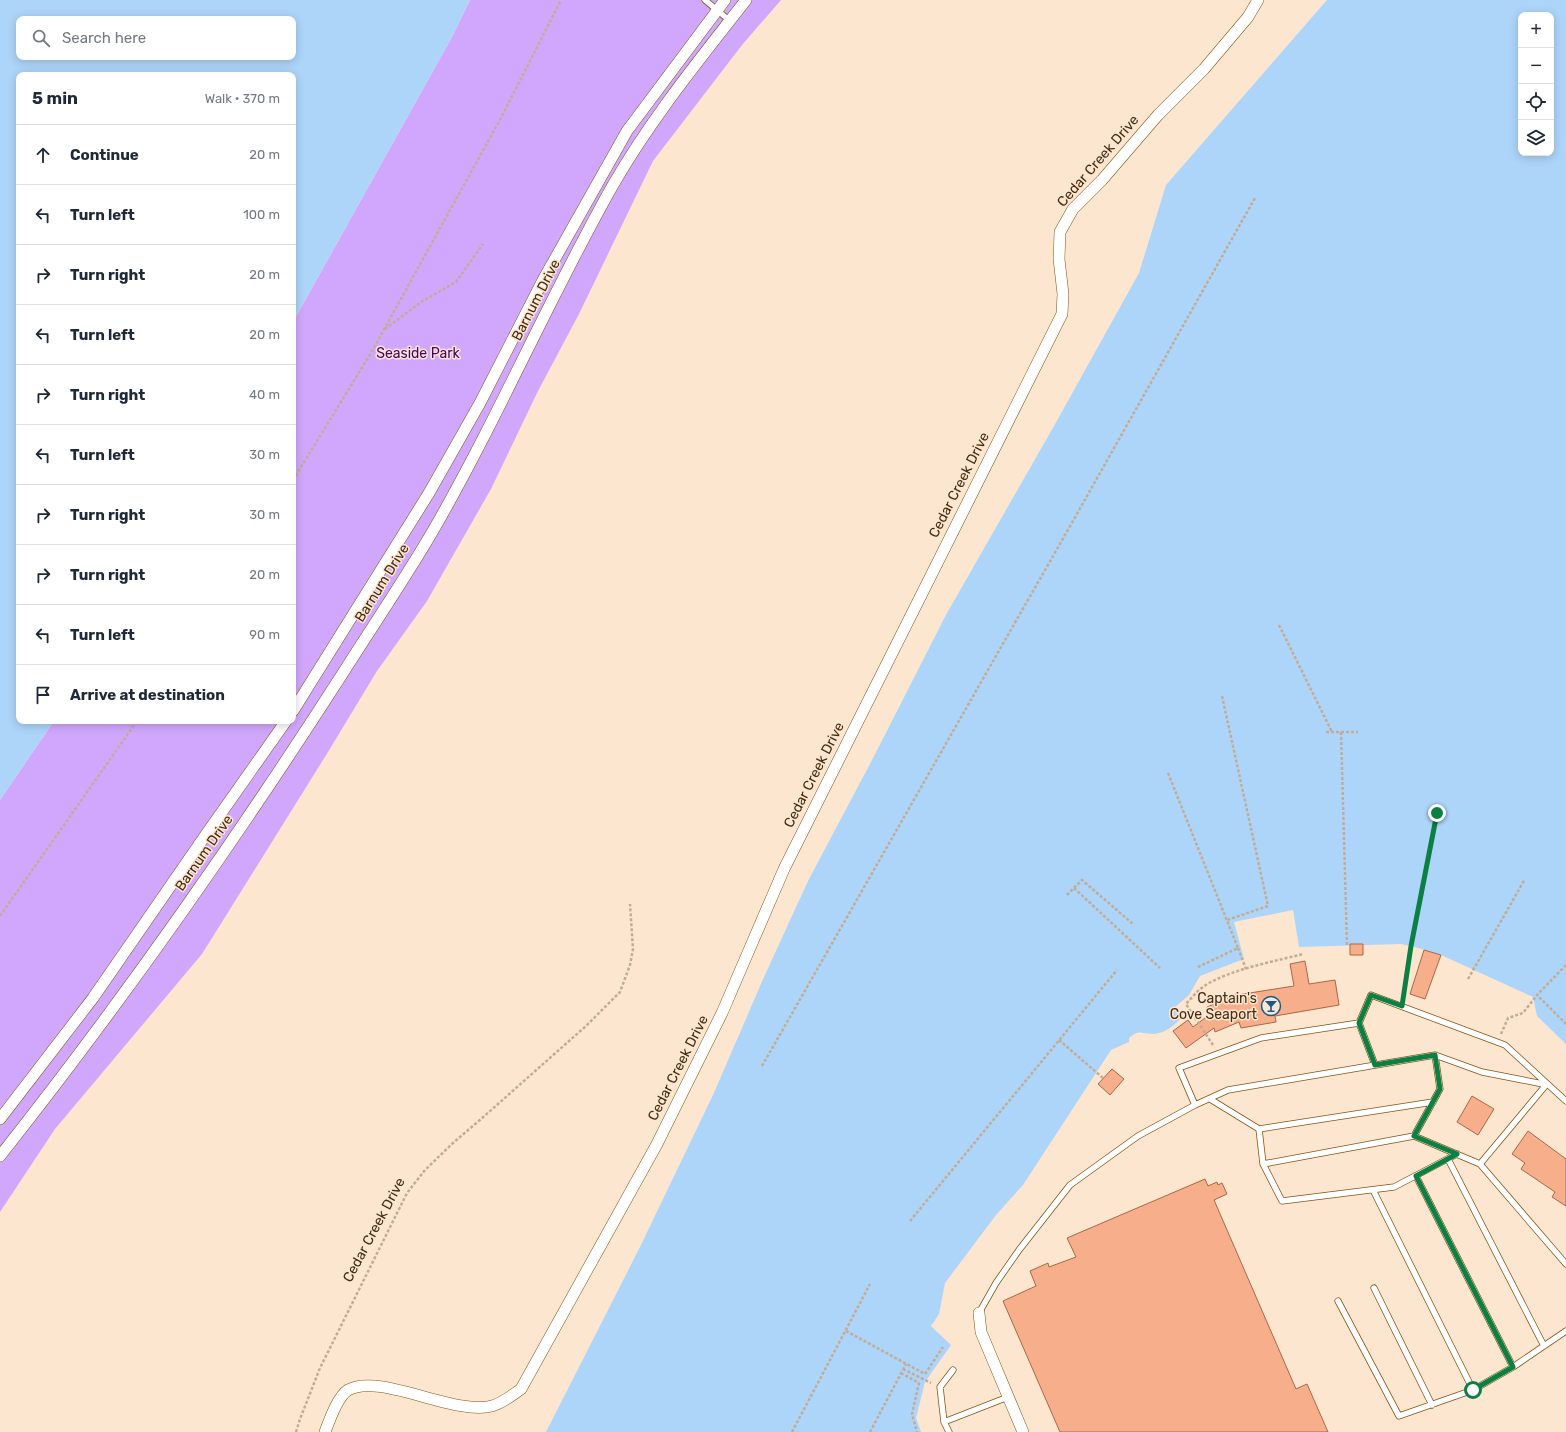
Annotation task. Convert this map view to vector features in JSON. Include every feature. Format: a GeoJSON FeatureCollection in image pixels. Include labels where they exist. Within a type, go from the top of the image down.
{"type":"FeatureCollection","features":[{"type":"Feature","properties":{"kind":"street","name":"Barnum Drive"},"geometry":{"type":"LineString","coordinates":[[296,706],[429,493],[480,403],[543,280],[627,131],[716,10],[725,0]]}},
{"type":"Feature","properties":{"kind":"street","name":"Barnum Drive"},"geometry":{"type":"LineString","coordinates":[[0,1156],[115,1006],[302,737],[431,534],[460,483],[552,300],[613,185],[643,135],[665,104],[746,0]]}},
{"type":"Feature","properties":{"kind":"street","name":"Cedar Creek Drive"},"geometry":{"type":"LineString","coordinates":[[325,1432],[334,1408],[347,1390],[360,1385],[378,1386],[474,1408],[493,1406],[505,1401],[521,1389],[660,1137],[722,1013],[784,869],[1062,314],[1063,294],[1059,259],[1060,232],[1073,209],[1102,180],[1158,115],[1204,69],[1248,17],[1258,0]]}},
{"type":"Feature","properties":{"kind":"street","name":"Barnum Drive"},"geometry":{"type":"LineString","coordinates":[[0,1119],[93,998],[204,836],[284,724]]}},
{"type":"Feature","properties":{"kind":"street"},"geometry":{"type":"LineString","coordinates":[[979,1313],[981,1332],[1023,1432]]}},
{"type":"Feature","properties":{"kind":"lane"},"geometry":{"type":"LineString","coordinates":[[705,0],[730,21]]}},
{"type":"Feature","properties":{"kind":"lane"},"geometry":{"type":"LineString","coordinates":[[1375,1065],[1359,1023],[1371,995],[1505,1045],[1566,1101]]}},
{"type":"Feature","properties":{"kind":"lane"},"geometry":{"type":"LineString","coordinates":[[1195,1106],[1179,1068],[1261,1038],[1359,1023]]}},
{"type":"Feature","properties":{"kind":"lane"},"geometry":{"type":"LineString","coordinates":[[979,1313],[996,1283],[1070,1185],[1138,1136],[1228,1090],[1435,1055],[1482,1072],[1548,1085]]}},
{"type":"Feature","properties":{"kind":"lane"},"geometry":{"type":"LineString","coordinates":[[1414,1136],[1440,1089],[1435,1055]]}},
{"type":"Feature","properties":{"kind":"lane"},"geometry":{"type":"LineString","coordinates":[[1480,1164],[1548,1085]]}},
{"type":"Feature","properties":{"kind":"lane"},"geometry":{"type":"LineString","coordinates":[[1210,1098],[1259,1130],[1433,1102]]}},
{"type":"Feature","properties":{"kind":"lane"},"geometry":{"type":"LineString","coordinates":[[1259,1130],[1263,1164],[1282,1201],[1394,1187],[1457,1154]]}},
{"type":"Feature","properties":{"kind":"lane"},"geometry":{"type":"LineString","coordinates":[[1263,1164],[1414,1136],[1480,1164],[1566,1264]]}},
{"type":"Feature","properties":{"kind":"lane"},"geometry":{"type":"LineString","coordinates":[[1448,1159],[1544,1346]]}},
{"type":"Feature","properties":{"kind":"lane"},"geometry":{"type":"LineString","coordinates":[[1416,1176],[1513,1367]]}},
{"type":"Feature","properties":{"kind":"lane"},"geometry":{"type":"LineString","coordinates":[[1373,1190],[1473,1390]]}},
{"type":"Feature","properties":{"kind":"lane"},"geometry":{"type":"LineString","coordinates":[[1374,1288],[1432,1404]]}},
{"type":"Feature","properties":{"kind":"lane"},"geometry":{"type":"LineString","coordinates":[[1338,1301],[1399,1416],[1473,1390],[1513,1367],[1566,1331]]}},
{"type":"Feature","properties":{"kind":"lane"},"geometry":{"type":"LineString","coordinates":[[949,1432],[944,1422],[940,1387],[953,1370]]}},
{"type":"Feature","properties":{"kind":"lane"},"geometry":{"type":"LineString","coordinates":[[944,1422],[1008,1397]]}},
{"type":"Feature","properties":{"kind":"path"},"geometry":{"type":"LineString","coordinates":[[296,475],[383,330],[502,116],[561,0]]}},
{"type":"Feature","properties":{"kind":"path"},"geometry":{"type":"LineString","coordinates":[[762,1066],[1066,535],[1255,198]]}},
{"type":"Feature","properties":{"kind":"path"},"geometry":{"type":"LineString","coordinates":[[383,330],[421,302],[456,282],[483,244]]}},
{"type":"Feature","properties":{"kind":"path"},"geometry":{"type":"LineString","coordinates":[[1279,625],[1332,732]]}},
{"type":"Feature","properties":{"kind":"path"},"geometry":{"type":"LineString","coordinates":[[1222,696],[1268,906],[1227,920]]}},
{"type":"Feature","properties":{"kind":"path"},"geometry":{"type":"LineString","coordinates":[[0,916],[135,724]]}},
{"type":"Feature","properties":{"kind":"path"},"geometry":{"type":"LineString","coordinates":[[1326,732],[1358,732]]}},
{"type":"Feature","properties":{"kind":"path"},"geometry":{"type":"LineString","coordinates":[[1341,732],[1347,945]]}},
{"type":"Feature","properties":{"kind":"path"},"geometry":{"type":"LineString","coordinates":[[1168,773],[1246,969]]}},
{"type":"Feature","properties":{"kind":"path"},"geometry":{"type":"LineString","coordinates":[[1402,1006],[1411,946],[1437,813]]}},
{"type":"Feature","properties":{"kind":"path"},"geometry":{"type":"LineString","coordinates":[[1468,979],[1525,879]]}},
{"type":"Feature","properties":{"kind":"path"},"geometry":{"type":"LineString","coordinates":[[1067,895],[1082,880],[1133,924]]}},
{"type":"Feature","properties":{"kind":"path"},"geometry":{"type":"LineString","coordinates":[[1074,888],[1160,968]]}},
{"type":"Feature","properties":{"kind":"path","name":"Cedar Creek Drive"},"geometry":{"type":"LineString","coordinates":[[296,1432],[320,1368],[407,1193],[425,1170],[453,1142],[586,1026],[620,992],[630,965],[633,949],[630,904]]}},
{"type":"Feature","properties":{"kind":"path"},"geometry":{"type":"LineString","coordinates":[[1196,968],[1238,948]]}},
{"type":"Feature","properties":{"kind":"path"},"geometry":{"type":"LineString","coordinates":[[1218,1054],[1186,1004],[1196,992],[1208,984],[1246,969],[1303,954]]}},
{"type":"Feature","properties":{"kind":"path"},"geometry":{"type":"LineString","coordinates":[[1498,1042],[1508,1018],[1523,1013],[1537,995],[1566,965]]}},
{"type":"Feature","properties":{"kind":"path"},"geometry":{"type":"LineString","coordinates":[[910,1221],[1117,970]]}},
{"type":"Feature","properties":{"kind":"path"},"geometry":{"type":"LineString","coordinates":[[1537,995],[1566,1024]]}},
{"type":"Feature","properties":{"kind":"path"},"geometry":{"type":"LineString","coordinates":[[1059,1040],[1103,1078]]}},
{"type":"Feature","properties":{"kind":"path"},"geometry":{"type":"LineString","coordinates":[[792,1432],[870,1284]]}},
{"type":"Feature","properties":{"kind":"path"},"geometry":{"type":"LineString","coordinates":[[846,1331],[925,1374],[943,1347]]}},
{"type":"Feature","properties":{"kind":"path"},"geometry":{"type":"LineString","coordinates":[[870,1432],[906,1364]]}},
{"type":"Feature","properties":{"kind":"path"},"geometry":{"type":"LineString","coordinates":[[903,1369],[924,1379]]}},
{"type":"Feature","properties":{"kind":"path"},"geometry":{"type":"LineString","coordinates":[[901,1373],[919,1382],[912,1414],[917,1432]]}},
{"type":"Feature","properties":{"kind":"green space","name":"Seaside Park"},"geometry":{"type":"Polygon","coordinates":[[[470,0],[781,0],[742,45],[653,161],[579,314],[538,391],[491,489],[427,601],[377,671],[202,954],[55,1129],[0,1212],[0,800],[52,724],[296,724],[296,317],[452,37],[470,0]]]}},
{"type":"Feature","properties":{"kind":"water"},"geometry":{"type":"Polygon","coordinates":[[[0,0],[470,0],[452,37],[296,317],[296,72],[16,72],[16,724],[52,724],[0,800],[0,0]]]}},
{"type":"Feature","properties":{"kind":"water"},"geometry":{"type":"Polygon","coordinates":[[[1327,0],[1566,0],[1566,1044],[1537,1016],[1533,997],[1441,955],[1401,944],[1299,947],[1293,910],[1234,922],[1244,959],[1200,976],[1189,995],[1174,1008],[1182,1017],[1169,1028],[1157,1034],[1136,1034],[1129,1038],[1129,1042],[1111,1050],[1023,1185],[996,1215],[945,1283],[939,1314],[931,1326],[951,1345],[925,1382],[916,1418],[921,1432],[546,1432],[639,1249],[713,1095],[764,977],[808,881],[947,613],[1054,426],[1139,273],[1166,185],[1327,0]]]}},
{"type":"Feature","properties":{"kind":"building"},"geometry":{"type":"Polygon","coordinates":[[[1350,944],[1363,944],[1363,955],[1350,955],[1350,944]]]}},
{"type":"Feature","properties":{"kind":"building"},"geometry":{"type":"Polygon","coordinates":[[[1424,950],[1441,955],[1425,999],[1410,994],[1424,950]]]}},
{"type":"Feature","properties":{"kind":"building","name":"Captain's Cove Seaport"},"geometry":{"type":"Polygon","coordinates":[[[1305,961],[1309,984],[1335,980],[1339,1005],[1275,1016],[1276,1022],[1241,1028],[1239,1022],[1215,1032],[1214,1028],[1186,1048],[1173,1031],[1188,1020],[1193,1027],[1209,1015],[1207,1007],[1237,994],[1294,986],[1290,964],[1305,961]]]}},
{"type":"Feature","properties":{"kind":"building"},"geometry":{"type":"Polygon","coordinates":[[[1112,1069],[1124,1079],[1110,1095],[1098,1084],[1112,1069]]]}},
{"type":"Feature","properties":{"kind":"building"},"geometry":{"type":"Polygon","coordinates":[[[1472,1096],[1494,1109],[1478,1135],[1457,1122],[1472,1096]]]}},
{"type":"Feature","properties":{"kind":"building"},"geometry":{"type":"Polygon","coordinates":[[[1528,1131],[1566,1159],[1566,1206],[1552,1197],[1555,1192],[1521,1169],[1525,1163],[1512,1154],[1528,1131]]]}},
{"type":"Feature","properties":{"kind":"building"},"geometry":{"type":"Polygon","coordinates":[[[1205,1179],[1208,1186],[1217,1182],[1218,1185],[1222,1183],[1227,1194],[1214,1200],[1296,1389],[1307,1384],[1328,1432],[1060,1432],[1003,1301],[1036,1286],[1030,1271],[1048,1263],[1049,1267],[1076,1257],[1067,1238],[1205,1179]]]}},
{"type":"Feature","properties":{"kind":"place","name":"Captain's Cove Seaport"},"geometry":{"type":"Point","coordinates":[1271,1006]}},
{"type":"Feature","properties":{"kind":"route"},"geometry":{"type":"LineString","coordinates":[[1437,813],[1411,946],[1402,1006],[1371,995],[1359,1023],[1375,1065],[1435,1055],[1440,1089],[1414,1136],[1457,1154],[1416,1176],[1513,1367],[1473,1390]]}}]}
